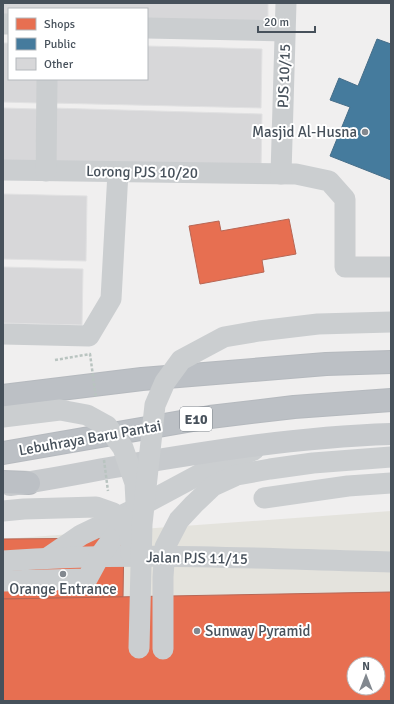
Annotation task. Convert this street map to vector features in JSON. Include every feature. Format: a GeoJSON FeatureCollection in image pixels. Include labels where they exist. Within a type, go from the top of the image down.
{"type":"FeatureCollection","features":[{"type":"Feature","properties":{"kind":"highway"},"geometry":{"type":"LineString","coordinates":[[3,396],[142,379],[326,364],[391,362]]}},
{"type":"Feature","properties":{"kind":"highway","name":"Lebuhraya Baru Pantai"},"geometry":{"type":"LineString","coordinates":[[3,453],[210,417],[294,407],[391,400]]}},
{"type":"Feature","properties":{"kind":"highway"},"geometry":{"type":"LineString","coordinates":[[3,482],[29,483]]}},
{"type":"Feature","properties":{"kind":"main road"},"geometry":{"type":"LineString","coordinates":[[3,486],[29,483],[176,457],[271,443],[391,434]]}},
{"type":"Feature","properties":{"kind":"street","name":"PJS 10/15"},"geometry":{"type":"LineString","coordinates":[[281,174],[286,3]]}},
{"type":"Feature","properties":{"kind":"street"},"geometry":{"type":"LineString","coordinates":[[148,28],[285,31]]}},
{"type":"Feature","properties":{"kind":"street"},"geometry":{"type":"LineString","coordinates":[[46,171],[47,80]]}},
{"type":"Feature","properties":{"kind":"street","name":"Lorong PJS 10/20"},"geometry":{"type":"LineString","coordinates":[[3,170],[296,174],[329,181],[345,199],[345,267],[391,267]]}},
{"type":"Feature","properties":{"kind":"street"},"geometry":{"type":"LineString","coordinates":[[3,334],[89,336],[110,299],[118,172]]}},
{"type":"Feature","properties":{"kind":"street"},"geometry":{"type":"LineString","coordinates":[[144,648],[142,524],[155,405],[165,382],[181,360],[224,337],[318,324],[391,322]]}},
{"type":"Feature","properties":{"kind":"street"},"geometry":{"type":"LineString","coordinates":[[3,417],[60,410],[86,415],[107,426],[124,448],[135,483],[144,648]]}},
{"type":"Feature","properties":{"kind":"street"},"geometry":{"type":"LineString","coordinates":[[49,558],[80,535],[133,510],[217,465],[271,443]]}},
{"type":"Feature","properties":{"kind":"street"},"geometry":{"type":"LineString","coordinates":[[144,648],[164,547],[179,520],[214,486],[238,474],[313,463],[391,457]]}},
{"type":"Feature","properties":{"kind":"street"},"geometry":{"type":"LineString","coordinates":[[264,498],[348,486],[391,483]]}},
{"type":"Feature","properties":{"kind":"street"},"geometry":{"type":"LineString","coordinates":[[3,512],[24,509],[96,507],[113,513],[130,530],[132,564],[144,648]]}},
{"type":"Feature","properties":{"kind":"street"},"geometry":{"type":"LineString","coordinates":[[3,581],[86,579],[133,510]]}},
{"type":"Feature","properties":{"kind":"street","name":"Jalan PJS 11/15"},"geometry":{"type":"LineString","coordinates":[[3,561],[49,558],[180,557],[391,562]]}},
{"type":"Feature","properties":{"kind":"shaded area"},"geometry":{"type":"Polygon","coordinates":[[[391,511],[391,701],[3,701],[3,539],[391,511]]]}},
{"type":"Feature","properties":{"kind":"building: Shops"},"geometry":{"type":"Polygon","coordinates":[[[289,219],[296,254],[262,260],[264,272],[200,284],[189,226],[219,221],[221,231],[289,219]]]}},
{"type":"Feature","properties":{"kind":"building: Shops","name":"Orange Entrance"},"geometry":{"type":"Polygon","coordinates":[[[124,538],[123,597],[3,599],[3,539],[124,538]]]}},
{"type":"Feature","properties":{"kind":"building: Shops","name":"Sunway Pyramid"},"geometry":{"type":"Polygon","coordinates":[[[391,592],[391,701],[3,701],[3,599],[391,592]]]}},
{"type":"Feature","properties":{"kind":"building: Public","name":"Masjid Al-Husna"},"geometry":{"type":"Polygon","coordinates":[[[377,39],[391,44],[391,180],[330,156],[350,107],[330,100],[339,78],[358,86],[377,39]]]}},
{"type":"Feature","properties":{"kind":"building: Other"},"geometry":{"type":"Polygon","coordinates":[[[3,3],[268,3],[268,23],[148,20],[148,8],[8,8],[8,17],[3,16],[3,3]]]}},
{"type":"Feature","properties":{"kind":"building: Other"},"geometry":{"type":"Polygon","coordinates":[[[3,43],[8,43],[8,80],[39,80],[38,103],[3,102],[3,43]]]}},
{"type":"Feature","properties":{"kind":"building: Other"},"geometry":{"type":"Polygon","coordinates":[[[148,46],[262,49],[261,108],[50,103],[51,80],[148,80],[148,46]]]}},
{"type":"Feature","properties":{"kind":"building: Other"},"geometry":{"type":"Polygon","coordinates":[[[3,108],[37,109],[36,164],[3,163],[3,108]]]}},
{"type":"Feature","properties":{"kind":"building: Other"},"geometry":{"type":"Polygon","coordinates":[[[51,108],[262,114],[261,170],[49,164],[51,108]]]}},
{"type":"Feature","properties":{"kind":"building: Other"},"geometry":{"type":"Polygon","coordinates":[[[3,194],[87,196],[86,261],[3,259],[3,194]]]}},
{"type":"Feature","properties":{"kind":"building: Other"},"geometry":{"type":"Polygon","coordinates":[[[3,267],[83,269],[82,325],[3,323],[3,267]]]}},
{"type":"Feature","properties":{"kind":"place","name":"Masjid Al-Husna"},"geometry":{"type":"Point","coordinates":[365,132]}},
{"type":"Feature","properties":{"kind":"place","name":"Orange Entrance"},"geometry":{"type":"Point","coordinates":[63,574]}},
{"type":"Feature","properties":{"kind":"place","name":"Sunway Pyramid"},"geometry":{"type":"Point","coordinates":[197,631]}}]}
